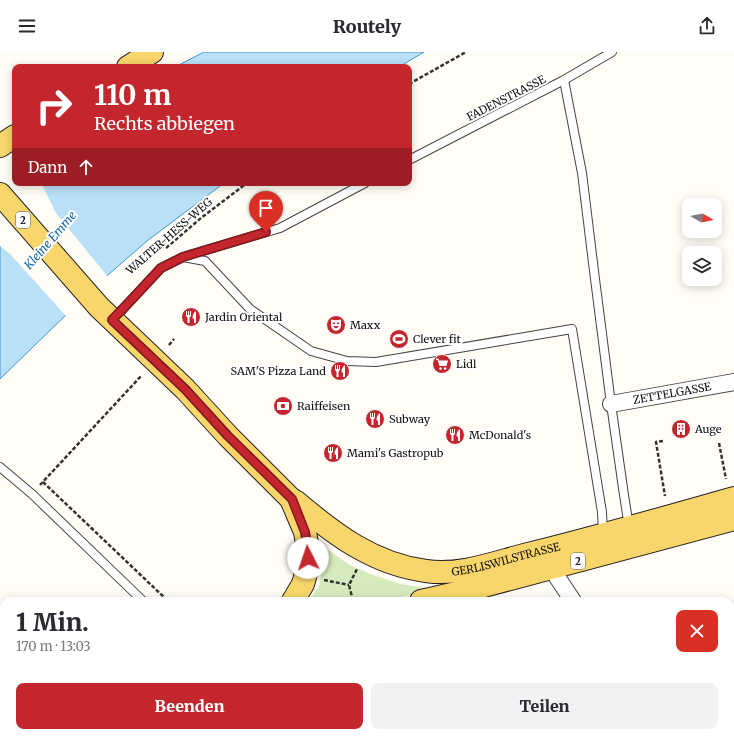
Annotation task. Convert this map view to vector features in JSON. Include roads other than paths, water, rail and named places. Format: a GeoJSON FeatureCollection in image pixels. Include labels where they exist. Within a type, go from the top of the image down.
{"type":"FeatureCollection","features":[{"type":"Feature","properties":{"kind":"main road"},"geometry":{"type":"LineString","coordinates":[[133,64],[152,52]]}},
{"type":"Feature","properties":{"kind":"main road"},"geometry":{"type":"LineString","coordinates":[[0,146],[12,138]]}},
{"type":"Feature","properties":{"kind":"main road","name":"2"},"geometry":{"type":"LineString","coordinates":[[0,194],[112,320],[185,389],[228,436],[292,499]]}},
{"type":"Feature","properties":{"kind":"main road","name":"GERLISWILSTRASSE"},"geometry":{"type":"LineString","coordinates":[[292,499],[338,535],[365,552],[394,564],[425,571],[450,572],[469,569],[537,552],[629,527],[730,490]]}},
{"type":"Feature","properties":{"kind":"main road"},"geometry":{"type":"LineString","coordinates":[[292,499],[305,532],[308,549],[305,577],[303,584],[295,597]]}},
{"type":"Feature","properties":{"kind":"main road","name":"GERLISWILSTRASSE"},"geometry":{"type":"LineString","coordinates":[[438,597],[734,519]]}},
{"type":"Feature","properties":{"kind":"street","name":"ZETTELGASSE"},"geometry":{"type":"LineString","coordinates":[[611,404],[734,382]]}},
{"type":"Feature","properties":{"kind":"street"},"geometry":{"type":"LineString","coordinates":[[553,567],[557,577],[570,597]]}},
{"type":"Feature","properties":{"kind":"lane","name":"FADENSTRASSE"},"geometry":{"type":"LineString","coordinates":[[412,158],[564,80],[612,52]]}},
{"type":"Feature","properties":{"kind":"lane"},"geometry":{"type":"LineString","coordinates":[[564,80],[582,173],[611,404],[629,527]]}},
{"type":"Feature","properties":{"kind":"lane"},"geometry":{"type":"LineString","coordinates":[[112,320],[161,268],[183,257],[280,228],[359,186]]}},
{"type":"Feature","properties":{"kind":"lane"},"geometry":{"type":"LineString","coordinates":[[183,257],[205,260],[250,309],[311,351],[347,361],[376,362],[572,329],[602,512],[603,534]]}},
{"type":"Feature","properties":{"kind":"lane"},"geometry":{"type":"LineString","coordinates":[[0,467],[32,494],[139,597]]}},
{"type":"Feature","properties":{"kind":"water"},"geometry":{"type":"Polygon","coordinates":[[[204,52],[424,52],[404,64],[181,64],[204,52]]]}},
{"type":"Feature","properties":{"kind":"water","name":"Kleine Emme"},"geometry":{"type":"Polygon","coordinates":[[[36,186],[220,186],[147,241],[101,281],[0,379],[0,220],[36,186]]]}},
{"type":"Feature","properties":{"kind":"place","name":"Jardin Oriental"},"geometry":{"type":"Point","coordinates":[191,317]}},
{"type":"Feature","properties":{"kind":"place","name":"Maxx"},"geometry":{"type":"Point","coordinates":[336,325]}},
{"type":"Feature","properties":{"kind":"place","name":"Clever fit"},"geometry":{"type":"Point","coordinates":[399,339]}},
{"type":"Feature","properties":{"kind":"place","name":"Lidl"},"geometry":{"type":"Point","coordinates":[442,364]}},
{"type":"Feature","properties":{"kind":"place","name":"SAM'S Pizza Land"},"geometry":{"type":"Point","coordinates":[340,371]}},
{"type":"Feature","properties":{"kind":"place","name":"Raiffeisen"},"geometry":{"type":"Point","coordinates":[283,406]}},
{"type":"Feature","properties":{"kind":"place","name":"Subway"},"geometry":{"type":"Point","coordinates":[375,419]}},
{"type":"Feature","properties":{"kind":"place","name":"Auge"},"geometry":{"type":"Point","coordinates":[681,429]}},
{"type":"Feature","properties":{"kind":"place","name":"McDonald's"},"geometry":{"type":"Point","coordinates":[455,435]}},
{"type":"Feature","properties":{"kind":"place","name":"Mami's Gastropub"},"geometry":{"type":"Point","coordinates":[333,453]}}]}
